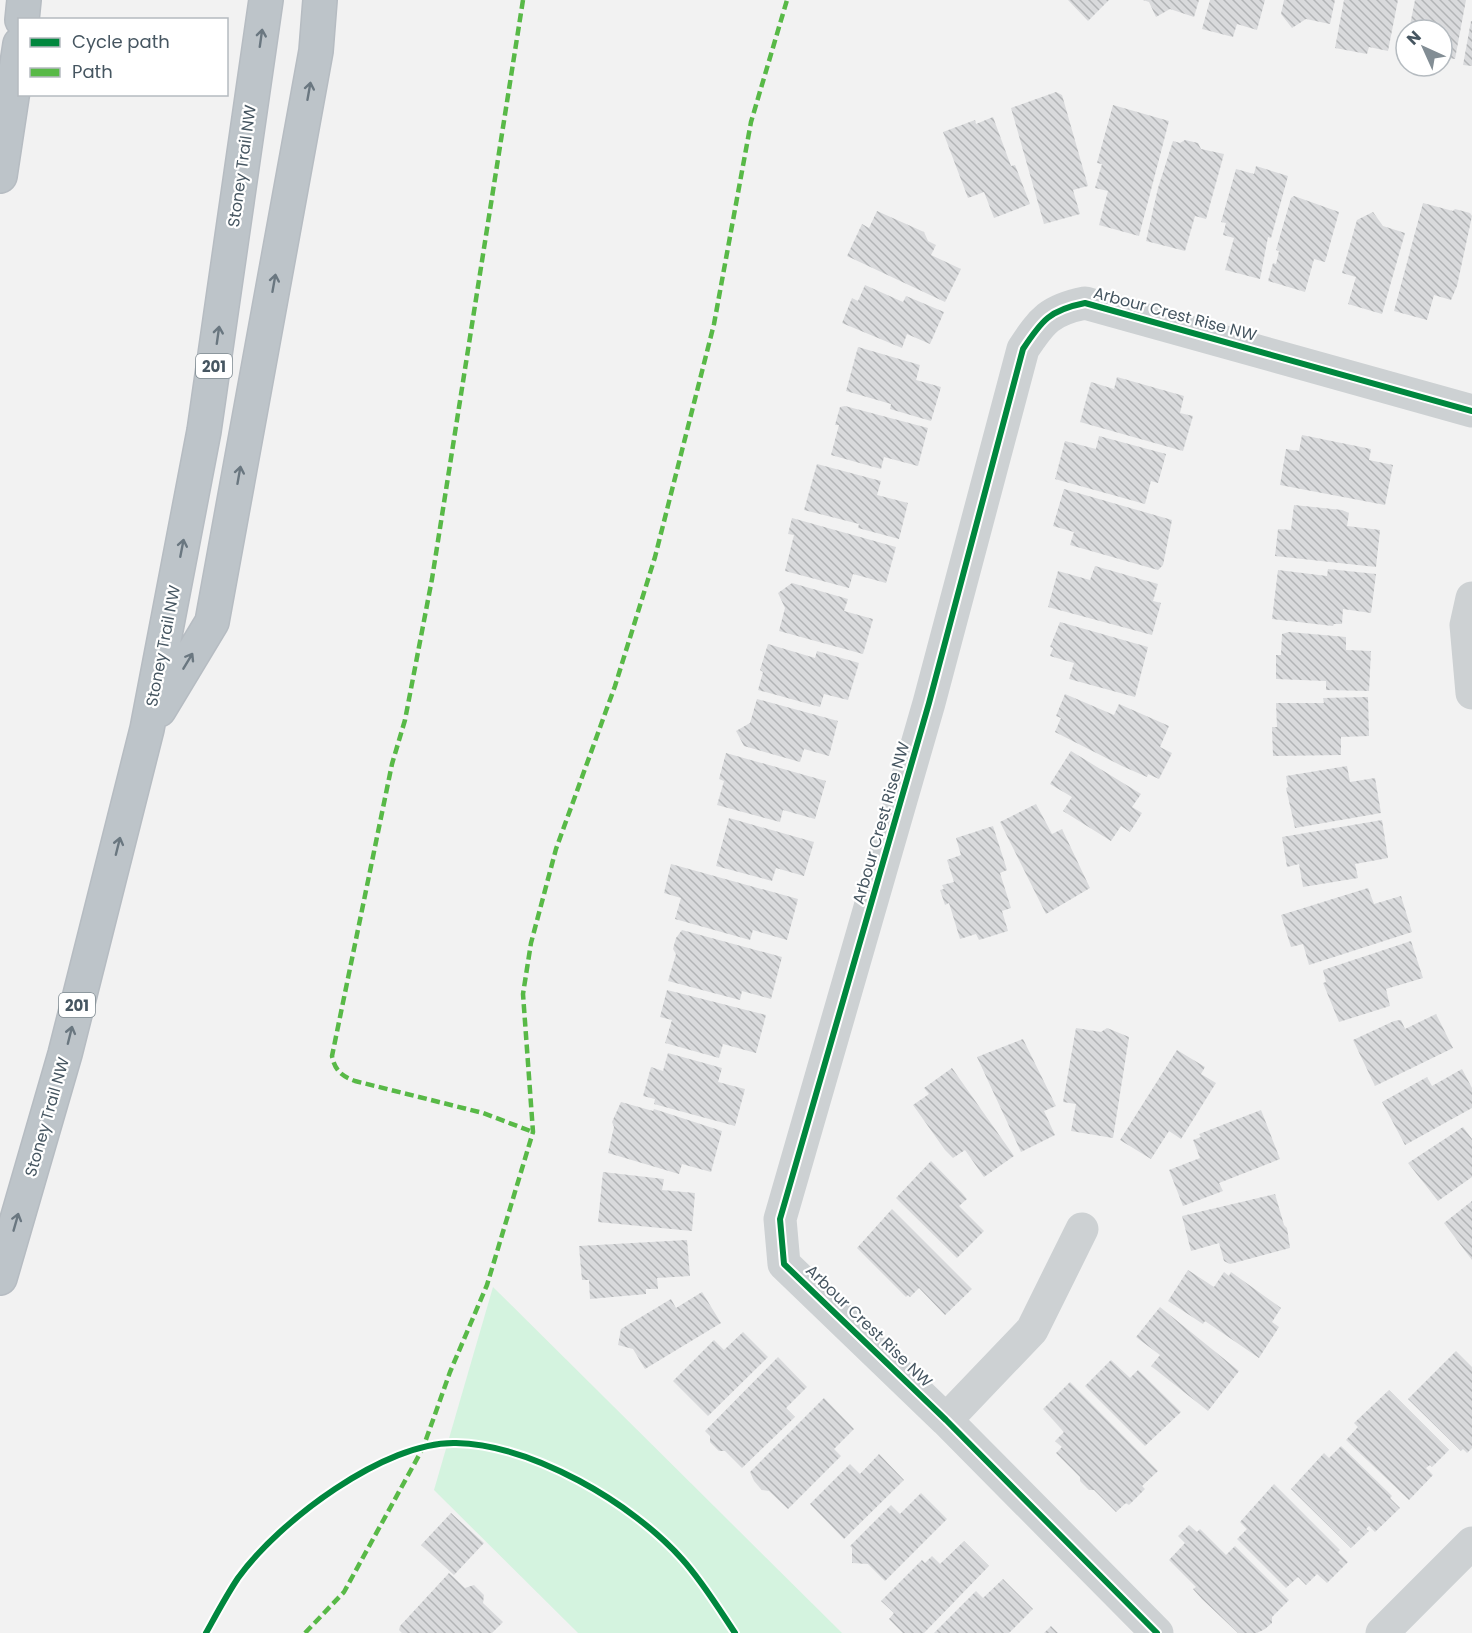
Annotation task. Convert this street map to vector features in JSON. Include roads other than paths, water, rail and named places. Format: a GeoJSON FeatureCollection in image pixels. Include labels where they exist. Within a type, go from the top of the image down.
{"type":"FeatureCollection","features":[{"type":"Feature","properties":{"kind":"highway"},"geometry":{"type":"LineString","coordinates":[[22,18],[24,0]]}},
{"type":"Feature","properties":{"kind":"highway","name":"Stoney Trail NW"},"geometry":{"type":"LineString","coordinates":[[0,1278],[65,1054],[147,729],[204,431],[266,0]]}},
{"type":"Feature","properties":{"kind":"highway"},"geometry":{"type":"LineString","coordinates":[[147,729],[212,622],[316,51],[320,0]]}},
{"type":"Feature","properties":{"kind":"highway"},"geometry":{"type":"LineString","coordinates":[[0,176],[18,57]]}},
{"type":"Feature","properties":{"kind":"street","name":"Arbour Crest Rise NW"},"geometry":{"type":"LineString","coordinates":[[1157,1633],[946,1420],[784,1264],[780,1219],[929,703],[1023,349],[1039,324],[1061,308],[1085,303],[1472,411]]}},
{"type":"Feature","properties":{"kind":"street"},"geometry":{"type":"LineString","coordinates":[[1472,598],[1466,625],[1472,693]]}},
{"type":"Feature","properties":{"kind":"street"},"geometry":{"type":"LineString","coordinates":[[946,1420],[1032,1330],[1082,1229]]}},
{"type":"Feature","properties":{"kind":"street"},"geometry":{"type":"LineString","coordinates":[[1382,1633],[1472,1543]]}}]}
